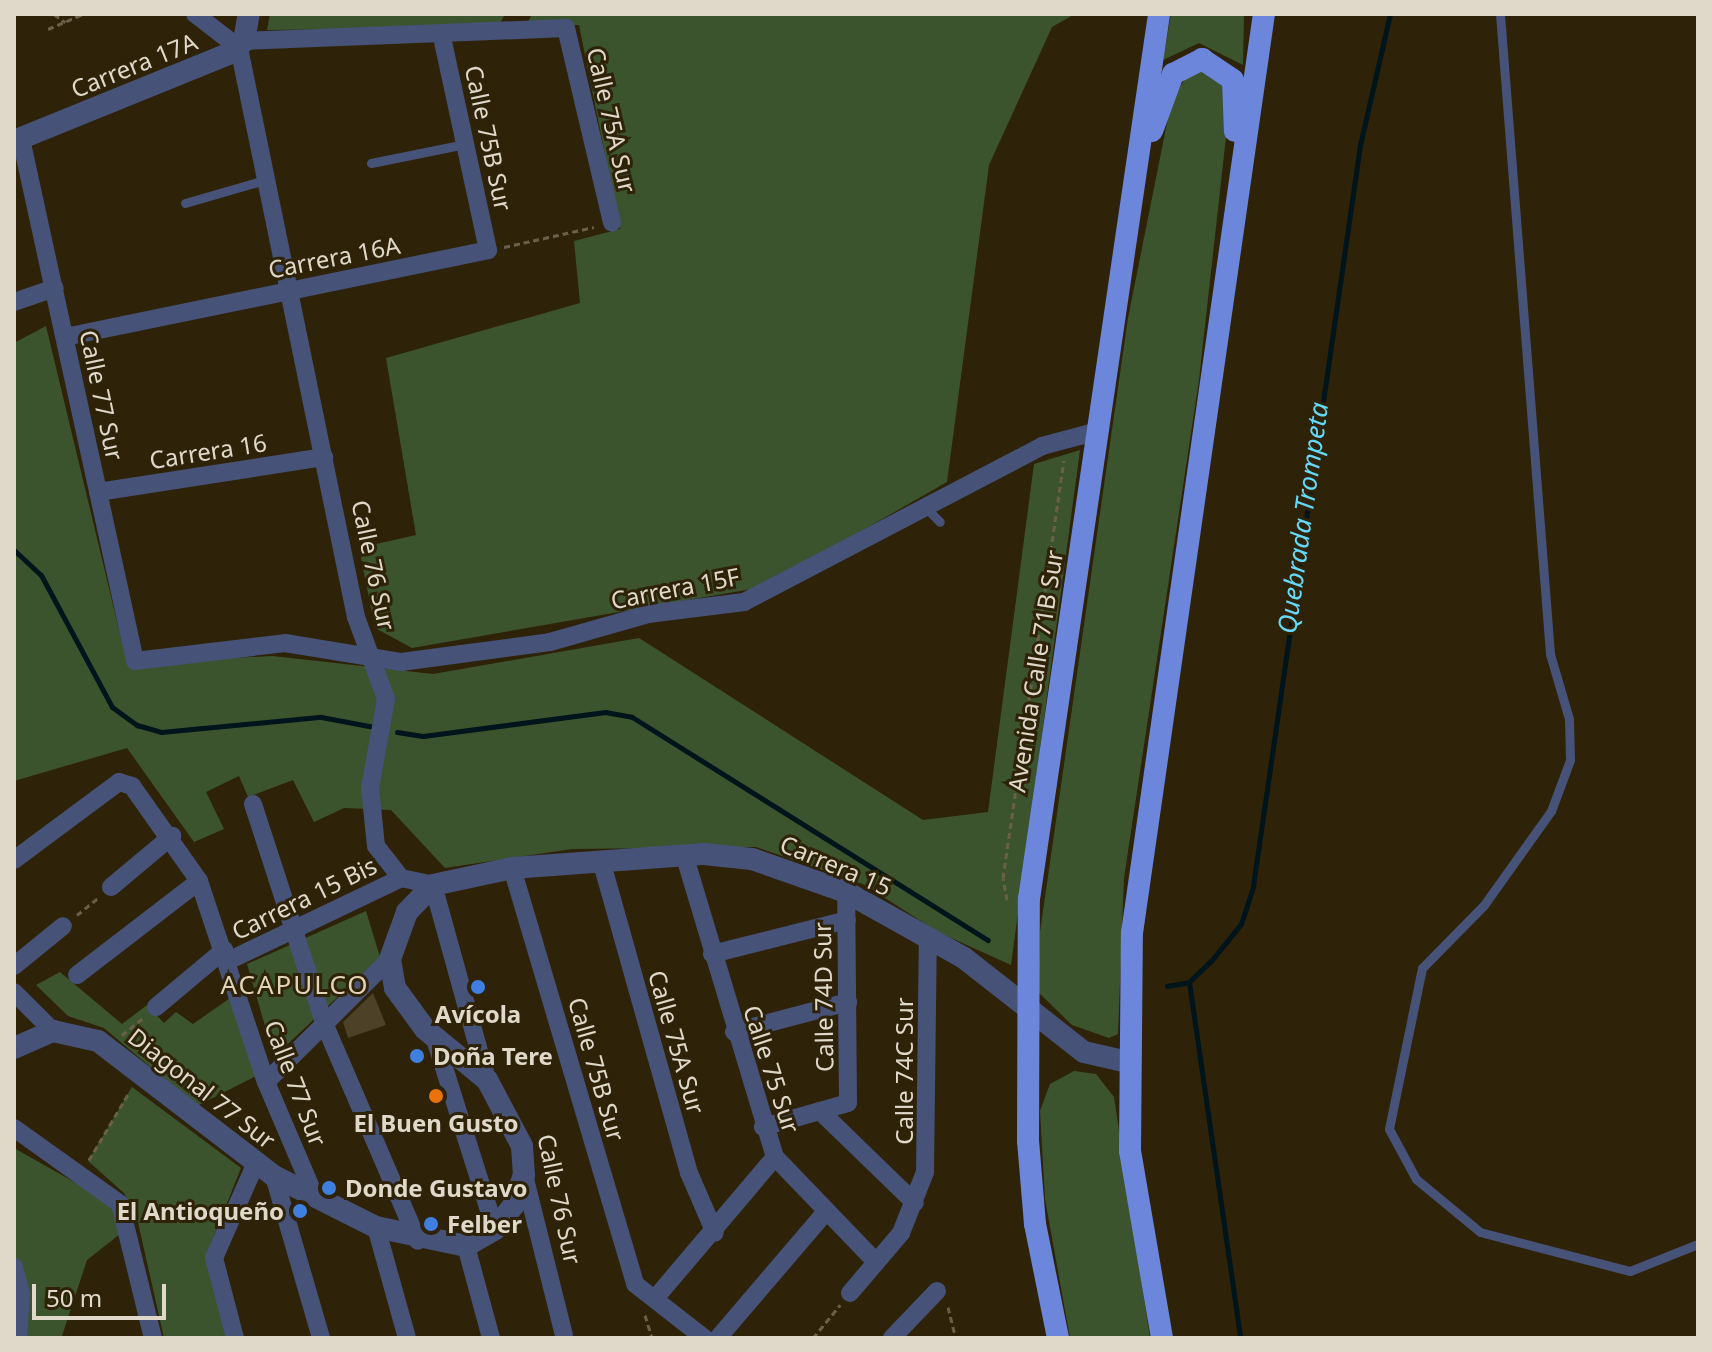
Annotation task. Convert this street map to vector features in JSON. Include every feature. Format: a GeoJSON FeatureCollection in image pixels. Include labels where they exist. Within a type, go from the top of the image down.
{"type":"FeatureCollection","features":[{"type":"Feature","properties":{"kind":"highway","name":"Avenida Calle 71B Sur"},"geometry":{"type":"LineString","coordinates":[[1058,1338],[1031,1190],[1024,1004],[1032,868],[1159,14]]}},
{"type":"Feature","properties":{"kind":"highway"},"geometry":{"type":"LineString","coordinates":[[1162,1338],[1140,1230],[1128,1062],[1140,861],[1264,14]]}},
{"type":"Feature","properties":{"kind":"highway"},"geometry":{"type":"LineString","coordinates":[[1133,204],[1168,82],[1185,63],[1212,60],[1226,70],[1236,93],[1232,237]]}},
{"type":"Feature","properties":{"kind":"street"},"geometry":{"type":"LineString","coordinates":[[195,14],[242,45],[509,32],[518,14]]}},
{"type":"Feature","properties":{"kind":"street"},"geometry":{"type":"LineString","coordinates":[[242,45],[249,14]]}},
{"type":"Feature","properties":{"kind":"street","name":"Calle 75A Sur"},"geometry":{"type":"LineString","coordinates":[[509,32],[566,28],[612,223]]}},
{"type":"Feature","properties":{"kind":"street","name":"Calle 75B Sur"},"geometry":{"type":"LineString","coordinates":[[442,37],[488,250]]}},
{"type":"Feature","properties":{"kind":"street","name":"Carrera 17A"},"geometry":{"type":"LineString","coordinates":[[18,140],[242,45]]}},
{"type":"Feature","properties":{"kind":"street","name":"Calle 76 Sur"},"geometry":{"type":"LineString","coordinates":[[242,45],[324,457],[370,659],[386,699],[370,805],[376,846],[401,878]]}},
{"type":"Feature","properties":{"kind":"street","name":"Calle 77 Sur"},"geometry":{"type":"LineString","coordinates":[[18,140],[55,288],[135,661]]}},
{"type":"Feature","properties":{"kind":"street","name":"Carrera 16A"},"geometry":{"type":"LineString","coordinates":[[65,337],[488,250]]}},
{"type":"Feature","properties":{"kind":"street"},"geometry":{"type":"LineString","coordinates":[[14,302],[55,288]]}},
{"type":"Feature","properties":{"kind":"street","name":"Carrera 15F"},"geometry":{"type":"LineString","coordinates":[[135,661],[285,643],[401,662],[550,642],[648,614],[744,602],[934,515],[1067,437],[1098,431]]}},
{"type":"Feature","properties":{"kind":"street","name":"Carrera 16"},"geometry":{"type":"LineString","coordinates":[[98,492],[324,457]]}},
{"type":"Feature","properties":{"kind":"street","name":"Calle 77 Sur"},"geometry":{"type":"LineString","coordinates":[[14,860],[119,782],[132,786],[172,836],[199,881],[266,1082],[315,1197]]}},
{"type":"Feature","properties":{"kind":"street"},"geometry":{"type":"LineString","coordinates":[[253,804],[324,1023],[418,1241]]}},
{"type":"Feature","properties":{"kind":"street"},"geometry":{"type":"LineString","coordinates":[[111,887],[172,836]]}},
{"type":"Feature","properties":{"kind":"street","name":"Carrera 15"},"geometry":{"type":"LineString","coordinates":[[433,885],[512,868],[601,860],[684,854],[752,859],[846,892],[928,937],[1024,1004],[1084,1052],[1128,1062]]}},
{"type":"Feature","properties":{"kind":"street","name":"Calle 75 Sur"},"geometry":{"type":"LineString","coordinates":[[684,854],[734,1032],[775,1157],[824,1214],[876,1262]]}},
{"type":"Feature","properties":{"kind":"street","name":"Calle 75A Sur"},"geometry":{"type":"LineString","coordinates":[[601,860],[689,1173],[715,1233]]}},
{"type":"Feature","properties":{"kind":"street","name":"Calle 75B Sur"},"geometry":{"type":"LineString","coordinates":[[512,868],[635,1284],[658,1295]]}},
{"type":"Feature","properties":{"kind":"street"},"geometry":{"type":"LineString","coordinates":[[401,878],[433,885]]}},
{"type":"Feature","properties":{"kind":"street","name":"Carrera 15 Bis"},"geometry":{"type":"LineString","coordinates":[[156,1007],[226,956],[297,933],[401,878]]}},
{"type":"Feature","properties":{"kind":"street"},"geometry":{"type":"LineString","coordinates":[[77,975],[199,881]]}},
{"type":"Feature","properties":{"kind":"street"},"geometry":{"type":"LineString","coordinates":[[266,1082],[390,959],[407,912],[433,885]]}},
{"type":"Feature","properties":{"kind":"street","name":"Calle 76 Sur"},"geometry":{"type":"LineString","coordinates":[[433,885],[487,1080],[519,1132],[524,1175],[564,1335]]}},
{"type":"Feature","properties":{"kind":"street","name":"Calle 74D Sur"},"geometry":{"type":"LineString","coordinates":[[820,1111],[848,1103],[846,892]]}},
{"type":"Feature","properties":{"kind":"street"},"geometry":{"type":"LineString","coordinates":[[712,954],[847,920]]}},
{"type":"Feature","properties":{"kind":"street"},"geometry":{"type":"LineString","coordinates":[[14,966],[63,926]]}},
{"type":"Feature","properties":{"kind":"street","name":"Calle 74C Sur"},"geometry":{"type":"LineString","coordinates":[[850,1293],[876,1262],[915,1203],[928,1156],[928,937]]}},
{"type":"Feature","properties":{"kind":"street"},"geometry":{"type":"LineString","coordinates":[[390,959],[403,1003],[435,1039],[487,1080]]}},
{"type":"Feature","properties":{"kind":"street"},"geometry":{"type":"LineString","coordinates":[[14,992],[53,1031],[14,1048]]}},
{"type":"Feature","properties":{"kind":"street"},"geometry":{"type":"LineString","coordinates":[[734,1032],[848,1002]]}},
{"type":"Feature","properties":{"kind":"street","name":"Diagonal 77 Sur"},"geometry":{"type":"LineString","coordinates":[[53,1031],[108,1047],[264,1171],[376,1227],[418,1241],[466,1246]]}},
{"type":"Feature","properties":{"kind":"street"},"geometry":{"type":"LineString","coordinates":[[435,1039],[495,1229]]}},
{"type":"Feature","properties":{"kind":"street"},"geometry":{"type":"LineString","coordinates":[[763,1127],[820,1111],[915,1203]]}},
{"type":"Feature","properties":{"kind":"street"},"geometry":{"type":"LineString","coordinates":[[14,1128],[110,1192],[126,1218],[153,1338]]}},
{"type":"Feature","properties":{"kind":"street"},"geometry":{"type":"LineString","coordinates":[[704,1338],[658,1295],[715,1233],[775,1157]]}},
{"type":"Feature","properties":{"kind":"street"},"geometry":{"type":"LineString","coordinates":[[235,1338],[214,1258],[264,1171]]}},
{"type":"Feature","properties":{"kind":"street"},"geometry":{"type":"LineString","coordinates":[[264,1171],[321,1338]]}},
{"type":"Feature","properties":{"kind":"street"},"geometry":{"type":"LineString","coordinates":[[491,1338],[466,1246],[495,1229],[524,1175]]}},
{"type":"Feature","properties":{"kind":"street"},"geometry":{"type":"LineString","coordinates":[[718,1338],[824,1214]]}},
{"type":"Feature","properties":{"kind":"street"},"geometry":{"type":"LineString","coordinates":[[376,1227],[407,1338]]}},
{"type":"Feature","properties":{"kind":"street"},"geometry":{"type":"LineString","coordinates":[[14,1267],[21,1294],[18,1338]]}},
{"type":"Feature","properties":{"kind":"street"},"geometry":{"type":"LineString","coordinates":[[892,1338],[937,1291]]}},
{"type":"Feature","properties":{"kind":"lane"},"geometry":{"type":"LineString","coordinates":[[1500,14],[1550,654],[1569,719],[1570,760],[1551,811],[1484,905],[1422,968],[1389,1129],[1416,1179],[1480,1232],[1630,1271],[1698,1244]]}},
{"type":"Feature","properties":{"kind":"lane"},"geometry":{"type":"LineString","coordinates":[[371,163],[465,144]]}},
{"type":"Feature","properties":{"kind":"lane"},"geometry":{"type":"LineString","coordinates":[[185,203],[268,179]]}},
{"type":"Feature","properties":{"kind":"path"},"geometry":{"type":"LineString","coordinates":[[54,14],[65,22]]}},
{"type":"Feature","properties":{"kind":"path"},"geometry":{"type":"LineString","coordinates":[[48,29],[83,14]]}},
{"type":"Feature","properties":{"kind":"path"},"geometry":{"type":"LineString","coordinates":[[488,250],[612,223]]}},
{"type":"Feature","properties":{"kind":"path"},"geometry":{"type":"LineString","coordinates":[[1010,911],[1003,878],[1067,437]]}},
{"type":"Feature","properties":{"kind":"path"},"geometry":{"type":"LineString","coordinates":[[63,926],[111,887]]}},
{"type":"Feature","properties":{"kind":"path"},"geometry":{"type":"LineString","coordinates":[[108,1047],[156,1007]]}},
{"type":"Feature","properties":{"kind":"path"},"geometry":{"type":"LineString","coordinates":[[81,1173],[141,1074]]}},
{"type":"Feature","properties":{"kind":"path"},"geometry":{"type":"LineString","coordinates":[[937,1291],[956,1338]]}},
{"type":"Feature","properties":{"kind":"path"},"geometry":{"type":"LineString","coordinates":[[813,1338],[850,1293]]}},
{"type":"Feature","properties":{"kind":"green space"},"geometry":{"type":"Polygon","coordinates":[[[270,14],[505,14],[498,27],[267,30],[270,14]]]}},
{"type":"Feature","properties":{"kind":"green space"},"geometry":{"type":"Polygon","coordinates":[[[532,14],[1075,14],[1052,27],[989,165],[947,482],[763,587],[412,648],[375,628],[359,548],[416,535],[386,358],[580,303],[574,241],[620,229],[579,25],[526,26],[532,14]]]}},
{"type":"Feature","properties":{"kind":"green space"},"geometry":{"type":"Polygon","coordinates":[[[1171,14],[1244,14],[1243,65],[1199,43],[1163,60],[1171,14]]]}},
{"type":"Feature","properties":{"kind":"green space"},"geometry":{"type":"Polygon","coordinates":[[[1202,70],[1222,82],[1229,110],[1199,380],[1124,878],[1118,1034],[1109,1038],[1072,1025],[1038,992],[1040,932],[1128,318],[1172,98],[1190,72],[1202,70]]]}},
{"type":"Feature","properties":{"kind":"green space"},"geometry":{"type":"Polygon","coordinates":[[[46,326],[127,663],[273,656],[433,674],[639,638],[923,820],[988,812],[1034,464],[1080,450],[1011,965],[938,932],[865,885],[756,847],[572,849],[445,868],[391,810],[344,808],[314,822],[293,780],[248,797],[239,776],[206,792],[224,829],[194,842],[127,748],[14,781],[14,343],[46,326]]]}},
{"type":"Feature","properties":{"kind":"green space"},"geometry":{"type":"Polygon","coordinates":[[[366,911],[380,957],[274,1057],[247,964],[366,911]]]}},
{"type":"Feature","properties":{"kind":"green space"},"geometry":{"type":"Polygon","coordinates":[[[60,972],[122,1024],[147,1005],[164,1023],[176,1012],[193,1024],[233,996],[258,1075],[197,1106],[104,1028],[68,1016],[36,985],[60,972]]]}},
{"type":"Feature","properties":{"kind":"green space"},"geometry":{"type":"Polygon","coordinates":[[[1074,1071],[1096,1074],[1114,1097],[1150,1338],[1070,1338],[1045,1199],[1040,1111],[1050,1084],[1074,1071]]]}},
{"type":"Feature","properties":{"kind":"green space"},"geometry":{"type":"Polygon","coordinates":[[[132,1087],[241,1168],[206,1256],[226,1338],[164,1338],[137,1218],[124,1193],[88,1161],[132,1087]]]}},
{"type":"Feature","properties":{"kind":"green space"},"geometry":{"type":"Polygon","coordinates":[[[14,1148],[106,1200],[118,1217],[120,1234],[87,1260],[62,1336],[14,1338],[14,1148]]]}},
{"type":"Feature","properties":{"kind":"building"},"geometry":{"type":"Polygon","coordinates":[[[373,993],[386,1025],[348,1038],[343,1022],[373,993]]]}},
{"type":"Feature","properties":{"kind":"waterway","name":"Quebrada Trompeta"},"geometry":{"type":"LineString","coordinates":[[1167,986],[1189,982],[1211,961],[1241,924],[1253,886],[1360,145],[1390,14]]}},
{"type":"Feature","properties":{"kind":"waterway","name":"Quebrada Trompeta"},"geometry":{"type":"LineString","coordinates":[[14,550],[41,575],[112,707],[137,725],[161,732],[321,717],[374,727]]}},
{"type":"Feature","properties":{"kind":"waterway","name":"Quebrada Trompeta"},"geometry":{"type":"LineString","coordinates":[[397,732],[423,736],[605,712],[632,717],[988,940]]}},
{"type":"Feature","properties":{"kind":"waterway"},"geometry":{"type":"LineString","coordinates":[[1189,982],[1240,1338]]}},
{"type":"Feature","properties":{"kind":"place","name":"Avícola"},"geometry":{"type":"Point","coordinates":[478,987]}},
{"type":"Feature","properties":{"kind":"place","name":"Doña Tere"},"geometry":{"type":"Point","coordinates":[417,1056]}},
{"type":"Feature","properties":{"kind":"place","name":"El Buen Gusto"},"geometry":{"type":"Point","coordinates":[436,1096]}},
{"type":"Feature","properties":{"kind":"place","name":"Donde Gustavo"},"geometry":{"type":"Point","coordinates":[329,1188]}},
{"type":"Feature","properties":{"kind":"place","name":"El Antioqueño"},"geometry":{"type":"Point","coordinates":[300,1211]}},
{"type":"Feature","properties":{"kind":"place","name":"Felber"},"geometry":{"type":"Point","coordinates":[431,1224]}},
{"type":"Feature","properties":{"kind":"district","name":"ACAPULCO"},"geometry":{"type":"Point","coordinates":[295,985]}}]}
